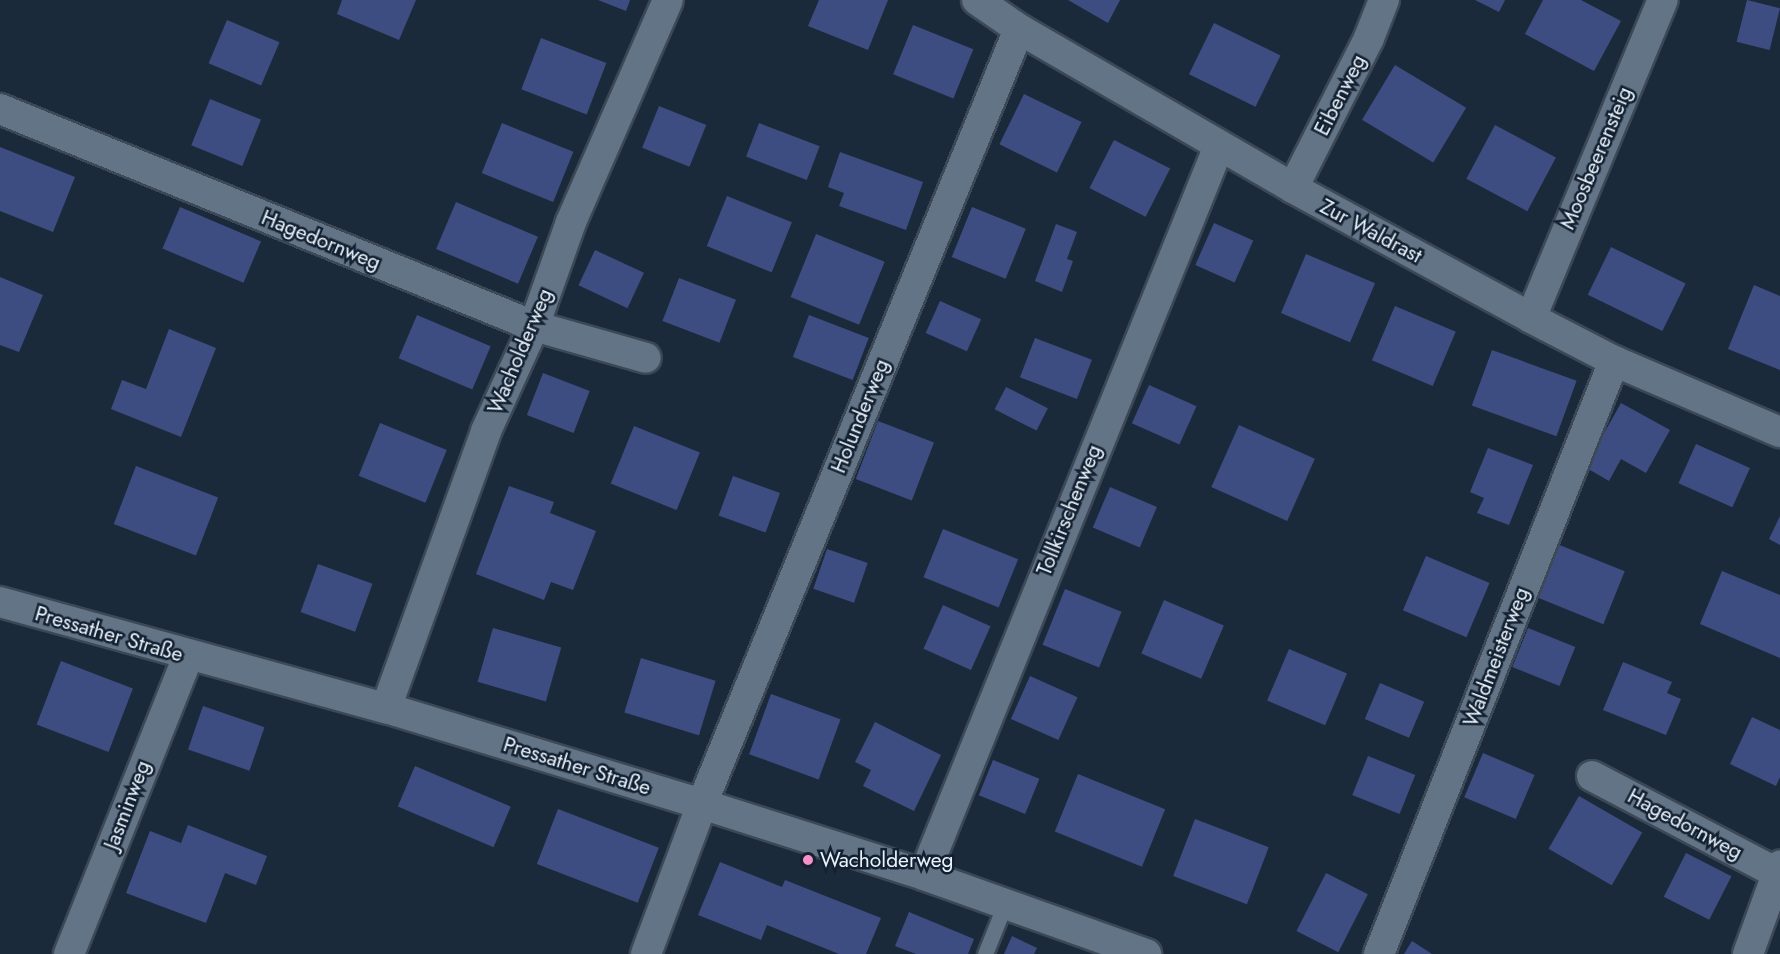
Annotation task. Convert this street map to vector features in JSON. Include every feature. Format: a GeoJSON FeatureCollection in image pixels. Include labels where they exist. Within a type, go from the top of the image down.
{"type":"FeatureCollection","features":[{"type":"Feature","properties":{"kind":"street","name":"Wacholderweg"},"geometry":{"type":"LineString","coordinates":[[386,708],[486,431],[534,326],[571,222],[668,0]]}},
{"type":"Feature","properties":{"kind":"street","name":"Zur Waldrast"},"geometry":{"type":"LineString","coordinates":[[977,0],[1019,29],[1293,189],[1531,318],[1614,361],[1780,432]]}},
{"type":"Feature","properties":{"kind":"street","name":"Eibenweg"},"geometry":{"type":"LineString","coordinates":[[1293,189],[1369,38],[1384,0]]}},
{"type":"Feature","properties":{"kind":"street","name":"Moosbeerensteig"},"geometry":{"type":"LineString","coordinates":[[1531,318],[1663,0]]}},
{"type":"Feature","properties":{"kind":"street","name":"Holunderweg"},"geometry":{"type":"LineString","coordinates":[[646,954],[702,804],[1019,29]]}},
{"type":"Feature","properties":{"kind":"street","name":"Hagedornweg"},"geometry":{"type":"LineString","coordinates":[[0,110],[534,326],[646,358]]}},
{"type":"Feature","properties":{"kind":"street","name":"Tollkirschenweg"},"geometry":{"type":"LineString","coordinates":[[924,875],[1219,146]]}},
{"type":"Feature","properties":{"kind":"street","name":"Waldmeisterweg"},"geometry":{"type":"LineString","coordinates":[[1379,954],[1614,361]]}},
{"type":"Feature","properties":{"kind":"street","name":"Pressather Straße"},"geometry":{"type":"LineString","coordinates":[[0,602],[188,657],[386,708],[702,804],[924,875],[1132,952]]}},
{"type":"Feature","properties":{"kind":"street","name":"Jasminweg"},"geometry":{"type":"LineString","coordinates":[[69,954],[188,657]]}},
{"type":"Feature","properties":{"kind":"street","name":"Hagedornweg"},"geometry":{"type":"LineString","coordinates":[[1592,776],[1779,869]]}},
{"type":"Feature","properties":{"kind":"street"},"geometry":{"type":"LineString","coordinates":[[1748,954],[1779,869]]}},
{"type":"Feature","properties":{"kind":"lane"},"geometry":{"type":"LineString","coordinates":[[985,954],[1005,904]]}},
{"type":"Feature","properties":{"kind":"building"},"geometry":{"type":"Polygon","coordinates":[[[342,0],[416,0],[399,40],[337,14],[342,0]]]}},
{"type":"Feature","properties":{"kind":"building"},"geometry":{"type":"Polygon","coordinates":[[[598,0],[630,0],[626,11],[598,0]]]}},
{"type":"Feature","properties":{"kind":"building"},"geometry":{"type":"Polygon","coordinates":[[[819,0],[888,0],[868,50],[808,26],[819,0]]]}},
{"type":"Feature","properties":{"kind":"building"},"geometry":{"type":"Polygon","coordinates":[[[1068,0],[1120,0],[1108,23],[1068,0]]]}},
{"type":"Feature","properties":{"kind":"building"},"geometry":{"type":"Polygon","coordinates":[[[1475,0],[1505,0],[1499,12],[1475,0]]]}},
{"type":"Feature","properties":{"kind":"building"},"geometry":{"type":"Polygon","coordinates":[[[1543,0],[1581,0],[1621,21],[1594,71],[1525,34],[1543,0]]]}},
{"type":"Feature","properties":{"kind":"building"},"geometry":{"type":"Polygon","coordinates":[[[1747,0],[1780,8],[1770,50],[1737,42],[1747,0]]]}},
{"type":"Feature","properties":{"kind":"building"},"geometry":{"type":"Polygon","coordinates":[[[227,20],[279,42],[261,86],[209,63],[227,20]]]}},
{"type":"Feature","properties":{"kind":"building"},"geometry":{"type":"Polygon","coordinates":[[[1214,23],[1281,55],[1256,107],[1189,74],[1214,23]]]}},
{"type":"Feature","properties":{"kind":"building"},"geometry":{"type":"Polygon","coordinates":[[[913,25],[973,49],[953,98],[893,74],[913,25]]]}},
{"type":"Feature","properties":{"kind":"building"},"geometry":{"type":"Polygon","coordinates":[[[541,38],[606,63],[587,114],[521,89],[541,38]]]}},
{"type":"Feature","properties":{"kind":"building"},"geometry":{"type":"Polygon","coordinates":[[[1395,65],[1466,108],[1433,163],[1362,120],[1395,65]]]}},
{"type":"Feature","properties":{"kind":"building"},"geometry":{"type":"Polygon","coordinates":[[[1024,94],[1082,122],[1057,172],[999,144],[1024,94]]]}},
{"type":"Feature","properties":{"kind":"building"},"geometry":{"type":"Polygon","coordinates":[[[210,99],[261,120],[242,166],[191,145],[210,99]]]}},
{"type":"Feature","properties":{"kind":"building"},"geometry":{"type":"Polygon","coordinates":[[[659,106],[706,125],[689,167],[642,148],[659,106]]]}},
{"type":"Feature","properties":{"kind":"building"},"geometry":{"type":"Polygon","coordinates":[[[502,123],[573,152],[553,202],[482,173],[502,123]]]}},
{"type":"Feature","properties":{"kind":"building"},"geometry":{"type":"Polygon","coordinates":[[[759,123],[820,146],[807,180],[746,157],[759,123]]]}},
{"type":"Feature","properties":{"kind":"building"},"geometry":{"type":"Polygon","coordinates":[[[1495,125],[1556,157],[1527,211],[1466,179],[1495,125]]]}},
{"type":"Feature","properties":{"kind":"building"},"geometry":{"type":"Polygon","coordinates":[[[1114,140],[1170,169],[1146,217],[1089,188],[1114,140]]]}},
{"type":"Feature","properties":{"kind":"building"},"geometry":{"type":"Polygon","coordinates":[[[0,147],[75,177],[53,232],[0,211],[0,147]]]}},
{"type":"Feature","properties":{"kind":"building"},"geometry":{"type":"Polygon","coordinates":[[[840,152],[923,182],[906,230],[839,206],[844,193],[828,187],[840,152]]]}},
{"type":"Feature","properties":{"kind":"building"},"geometry":{"type":"Polygon","coordinates":[[[727,196],[792,222],[772,272],[707,246],[727,196]]]}},
{"type":"Feature","properties":{"kind":"building"},"geometry":{"type":"Polygon","coordinates":[[[456,202],[538,237],[518,284],[436,249],[456,202]]]}},
{"type":"Feature","properties":{"kind":"building"},"geometry":{"type":"Polygon","coordinates":[[[180,207],[261,241],[243,283],[162,248],[180,207]]]}},
{"type":"Feature","properties":{"kind":"building"},"geometry":{"type":"Polygon","coordinates":[[[972,207],[1026,229],[1006,279],[952,257],[972,207]]]}},
{"type":"Feature","properties":{"kind":"building"},"geometry":{"type":"Polygon","coordinates":[[[1214,223],[1253,240],[1235,283],[1195,265],[1214,223]]]}},
{"type":"Feature","properties":{"kind":"building"},"geometry":{"type":"Polygon","coordinates":[[[1056,224],[1077,232],[1067,259],[1073,261],[1062,292],[1035,281],[1056,224]]]}},
{"type":"Feature","properties":{"kind":"building"},"geometry":{"type":"Polygon","coordinates":[[[816,234],[885,262],[859,325],[791,297],[816,234]]]}},
{"type":"Feature","properties":{"kind":"building"},"geometry":{"type":"Polygon","coordinates":[[[1611,247],[1686,283],[1662,331],[1588,295],[1611,247]]]}},
{"type":"Feature","properties":{"kind":"building"},"geometry":{"type":"Polygon","coordinates":[[[595,250],[644,273],[627,308],[579,285],[595,250]]]}},
{"type":"Feature","properties":{"kind":"building"},"geometry":{"type":"Polygon","coordinates":[[[1306,254],[1375,283],[1350,342],[1281,313],[1306,254]]]}},
{"type":"Feature","properties":{"kind":"building"},"geometry":{"type":"Polygon","coordinates":[[[0,277],[43,295],[19,352],[0,345],[0,277]]]}},
{"type":"Feature","properties":{"kind":"building"},"geometry":{"type":"Polygon","coordinates":[[[679,278],[736,300],[719,343],[663,321],[679,278]]]}},
{"type":"Feature","properties":{"kind":"building"},"geometry":{"type":"Polygon","coordinates":[[[1754,285],[1780,296],[1780,370],[1728,349],[1754,285]]]}},
{"type":"Feature","properties":{"kind":"building"},"geometry":{"type":"Polygon","coordinates":[[[940,301],[981,319],[967,351],[926,333],[940,301]]]}},
{"type":"Feature","properties":{"kind":"building"},"geometry":{"type":"Polygon","coordinates":[[[1395,306],[1456,332],[1433,386],[1372,360],[1395,306]]]}},
{"type":"Feature","properties":{"kind":"building"},"geometry":{"type":"Polygon","coordinates":[[[417,315],[491,346],[472,390],[399,358],[417,315]]]}},
{"type":"Feature","properties":{"kind":"building"},"geometry":{"type":"Polygon","coordinates":[[[809,315],[869,338],[853,380],[793,357],[809,315]]]}},
{"type":"Feature","properties":{"kind":"building"},"geometry":{"type":"Polygon","coordinates":[[[169,329],[216,348],[181,437],[111,409],[122,380],[146,389],[169,329]]]}},
{"type":"Feature","properties":{"kind":"building"},"geometry":{"type":"Polygon","coordinates":[[[1035,338],[1092,360],[1077,399],[1020,377],[1035,338]]]}},
{"type":"Feature","properties":{"kind":"building"},"geometry":{"type":"Polygon","coordinates":[[[1492,350],[1577,381],[1556,436],[1472,405],[1492,350]]]}},
{"type":"Feature","properties":{"kind":"building"},"geometry":{"type":"Polygon","coordinates":[[[543,373],[590,391],[574,433],[527,415],[543,373]]]}},
{"type":"Feature","properties":{"kind":"building"},"geometry":{"type":"Polygon","coordinates":[[[1149,385],[1197,406],[1179,445],[1132,423],[1149,385]]]}},
{"type":"Feature","properties":{"kind":"building"},"geometry":{"type":"Polygon","coordinates":[[[1006,387],[1048,408],[1037,431],[995,409],[1006,387]]]}},
{"type":"Feature","properties":{"kind":"building"},"geometry":{"type":"Polygon","coordinates":[[[1621,403],[1670,430],[1646,473],[1621,459],[1609,481],[1585,467],[1621,403]]]}},
{"type":"Feature","properties":{"kind":"building"},"geometry":{"type":"Polygon","coordinates":[[[878,421],[934,443],[912,500],[856,479],[878,421]]]}},
{"type":"Feature","properties":{"kind":"building"},"geometry":{"type":"Polygon","coordinates":[[[380,423],[447,450],[425,503],[359,476],[380,423]]]}},
{"type":"Feature","properties":{"kind":"building"},"geometry":{"type":"Polygon","coordinates":[[[1239,425],[1315,459],[1287,521],[1211,487],[1239,425]]]}},
{"type":"Feature","properties":{"kind":"building"},"geometry":{"type":"Polygon","coordinates":[[[634,426],[700,453],[677,510],[611,483],[634,426]]]}},
{"type":"Feature","properties":{"kind":"building"},"geometry":{"type":"Polygon","coordinates":[[[1696,444],[1750,468],[1732,507],[1679,483],[1696,444]]]}},
{"type":"Feature","properties":{"kind":"building"},"geometry":{"type":"Polygon","coordinates":[[[1488,448],[1533,465],[1509,525],[1477,513],[1484,498],[1470,492],[1488,448]]]}},
{"type":"Feature","properties":{"kind":"building"},"geometry":{"type":"Polygon","coordinates":[[[136,466],[218,498],[196,555],[114,524],[136,466]]]}},
{"type":"Feature","properties":{"kind":"building"},"geometry":{"type":"Polygon","coordinates":[[[733,476],[780,493],[766,533],[719,515],[733,476]]]}},
{"type":"Feature","properties":{"kind":"building"},"geometry":{"type":"Polygon","coordinates":[[[509,486],[554,502],[550,513],[596,531],[573,590],[551,582],[544,600],[476,574],[509,486]]]}},
{"type":"Feature","properties":{"kind":"building"},"geometry":{"type":"Polygon","coordinates":[[[1110,487],[1157,507],[1140,547],[1093,528],[1110,487]]]}},
{"type":"Feature","properties":{"kind":"building"},"geometry":{"type":"Polygon","coordinates":[[[1780,516],[1780,545],[1769,539],[1780,516]]]}},
{"type":"Feature","properties":{"kind":"building"},"geometry":{"type":"Polygon","coordinates":[[[943,529],[1018,559],[999,608],[924,577],[943,529]]]}},
{"type":"Feature","properties":{"kind":"building"},"geometry":{"type":"Polygon","coordinates":[[[1557,544],[1625,571],[1603,624],[1536,597],[1557,544]]]}},
{"type":"Feature","properties":{"kind":"building"},"geometry":{"type":"Polygon","coordinates":[[[827,549],[868,563],[854,603],[813,589],[827,549]]]}},
{"type":"Feature","properties":{"kind":"building"},"geometry":{"type":"Polygon","coordinates":[[[1426,556],[1490,583],[1466,637],[1403,610],[1426,556]]]}},
{"type":"Feature","properties":{"kind":"building"},"geometry":{"type":"Polygon","coordinates":[[[318,564],[373,584],[355,632],[301,612],[318,564]]]}},
{"type":"Feature","properties":{"kind":"building"},"geometry":{"type":"Polygon","coordinates":[[[1722,571],[1780,595],[1780,658],[1700,624],[1722,571]]]}},
{"type":"Feature","properties":{"kind":"building"},"geometry":{"type":"Polygon","coordinates":[[[1065,589],[1122,612],[1099,667],[1043,645],[1065,589]]]}},
{"type":"Feature","properties":{"kind":"building"},"geometry":{"type":"Polygon","coordinates":[[[1164,600],[1224,625],[1201,679],[1141,653],[1164,600]]]}},
{"type":"Feature","properties":{"kind":"building"},"geometry":{"type":"Polygon","coordinates":[[[943,605],[991,626],[971,670],[923,649],[943,605]]]}},
{"type":"Feature","properties":{"kind":"building"},"geometry":{"type":"Polygon","coordinates":[[[493,628],[561,648],[546,701],[478,682],[493,628]]]}},
{"type":"Feature","properties":{"kind":"building"},"geometry":{"type":"Polygon","coordinates":[[[1528,628],[1575,647],[1560,686],[1512,667],[1528,628]]]}},
{"type":"Feature","properties":{"kind":"building"},"geometry":{"type":"Polygon","coordinates":[[[1289,649],[1347,674],[1325,725],[1267,701],[1289,649]]]}},
{"type":"Feature","properties":{"kind":"building"},"geometry":{"type":"Polygon","coordinates":[[[641,658],[716,681],[699,735],[624,713],[641,658]]]}},
{"type":"Feature","properties":{"kind":"building"},"geometry":{"type":"Polygon","coordinates":[[[61,661],[133,689],[109,752],[37,724],[61,661]]]}},
{"type":"Feature","properties":{"kind":"building"},"geometry":{"type":"Polygon","coordinates":[[[1623,662],[1672,682],[1667,693],[1681,699],[1666,735],[1603,710],[1623,662]]]}},
{"type":"Feature","properties":{"kind":"building"},"geometry":{"type":"Polygon","coordinates":[[[1030,676],[1078,697],[1058,740],[1011,719],[1030,676]]]}},
{"type":"Feature","properties":{"kind":"building"},"geometry":{"type":"Polygon","coordinates":[[[1380,683],[1424,702],[1409,738],[1365,719],[1380,683]]]}},
{"type":"Feature","properties":{"kind":"building"},"geometry":{"type":"Polygon","coordinates":[[[771,694],[841,719],[819,779],[749,754],[771,694]]]}},
{"type":"Feature","properties":{"kind":"building"},"geometry":{"type":"Polygon","coordinates":[[[203,706],[264,727],[249,771],[188,749],[203,706]]]}},
{"type":"Feature","properties":{"kind":"building"},"geometry":{"type":"Polygon","coordinates":[[[1752,717],[1780,730],[1780,777],[1776,786],[1730,764],[1752,717]]]}},
{"type":"Feature","properties":{"kind":"building"},"geometry":{"type":"Polygon","coordinates":[[[875,722],[941,755],[914,811],[863,786],[871,770],[855,762],[875,722]]]}},
{"type":"Feature","properties":{"kind":"building"},"geometry":{"type":"Polygon","coordinates":[[[1483,753],[1535,775],[1516,819],[1464,797],[1483,753]]]}},
{"type":"Feature","properties":{"kind":"building"},"geometry":{"type":"Polygon","coordinates":[[[1368,756],[1415,775],[1400,814],[1352,795],[1368,756]]]}},
{"type":"Feature","properties":{"kind":"building"},"geometry":{"type":"Polygon","coordinates":[[[993,760],[1039,779],[1025,814],[979,795],[993,760]]]}},
{"type":"Feature","properties":{"kind":"building"},"geometry":{"type":"Polygon","coordinates":[[[415,766],[511,807],[494,847],[398,807],[415,766]]]}},
{"type":"Feature","properties":{"kind":"building"},"geometry":{"type":"Polygon","coordinates":[[[1078,774],[1165,809],[1142,867],[1055,831],[1078,774]]]}},
{"type":"Feature","properties":{"kind":"building"},"geometry":{"type":"Polygon","coordinates":[[[1579,796],[1642,832],[1612,885],[1548,849],[1579,796]]]}},
{"type":"Feature","properties":{"kind":"building"},"geometry":{"type":"Polygon","coordinates":[[[558,809],[659,848],[638,903],[537,864],[558,809]]]}},
{"type":"Feature","properties":{"kind":"building"},"geometry":{"type":"Polygon","coordinates":[[[1195,819],[1269,847],[1247,904],[1173,876],[1195,819]]]}},
{"type":"Feature","properties":{"kind":"building"},"geometry":{"type":"Polygon","coordinates":[[[188,825],[267,856],[256,885],[225,873],[206,923],[126,893],[150,831],[181,843],[188,825]]]}},
{"type":"Feature","properties":{"kind":"building"},"geometry":{"type":"Polygon","coordinates":[[[1686,853],[1731,876],[1709,920],[1664,897],[1686,853]]]}},
{"type":"Feature","properties":{"kind":"building"},"geometry":{"type":"Polygon","coordinates":[[[720,862],[782,887],[785,880],[881,918],[866,954],[839,954],[767,925],[761,940],[698,915],[720,862]]]}},
{"type":"Feature","properties":{"kind":"building"},"geometry":{"type":"Polygon","coordinates":[[[1326,873],[1368,894],[1338,952],[1296,931],[1326,873]]]}},
{"type":"Feature","properties":{"kind":"building"},"geometry":{"type":"Polygon","coordinates":[[[909,912],[974,939],[968,954],[916,954],[895,946],[909,912]]]}},
{"type":"Feature","properties":{"kind":"building"},"geometry":{"type":"Polygon","coordinates":[[[1012,936],[1037,948],[1034,954],[1004,954],[1012,936]]]}},
{"type":"Feature","properties":{"kind":"building"},"geometry":{"type":"Polygon","coordinates":[[[1412,941],[1432,954],[1404,954],[1412,941]]]}},
{"type":"Feature","properties":{"kind":"place","name":"Wacholderweg"},"geometry":{"type":"Point","coordinates":[808,860]}}]}
